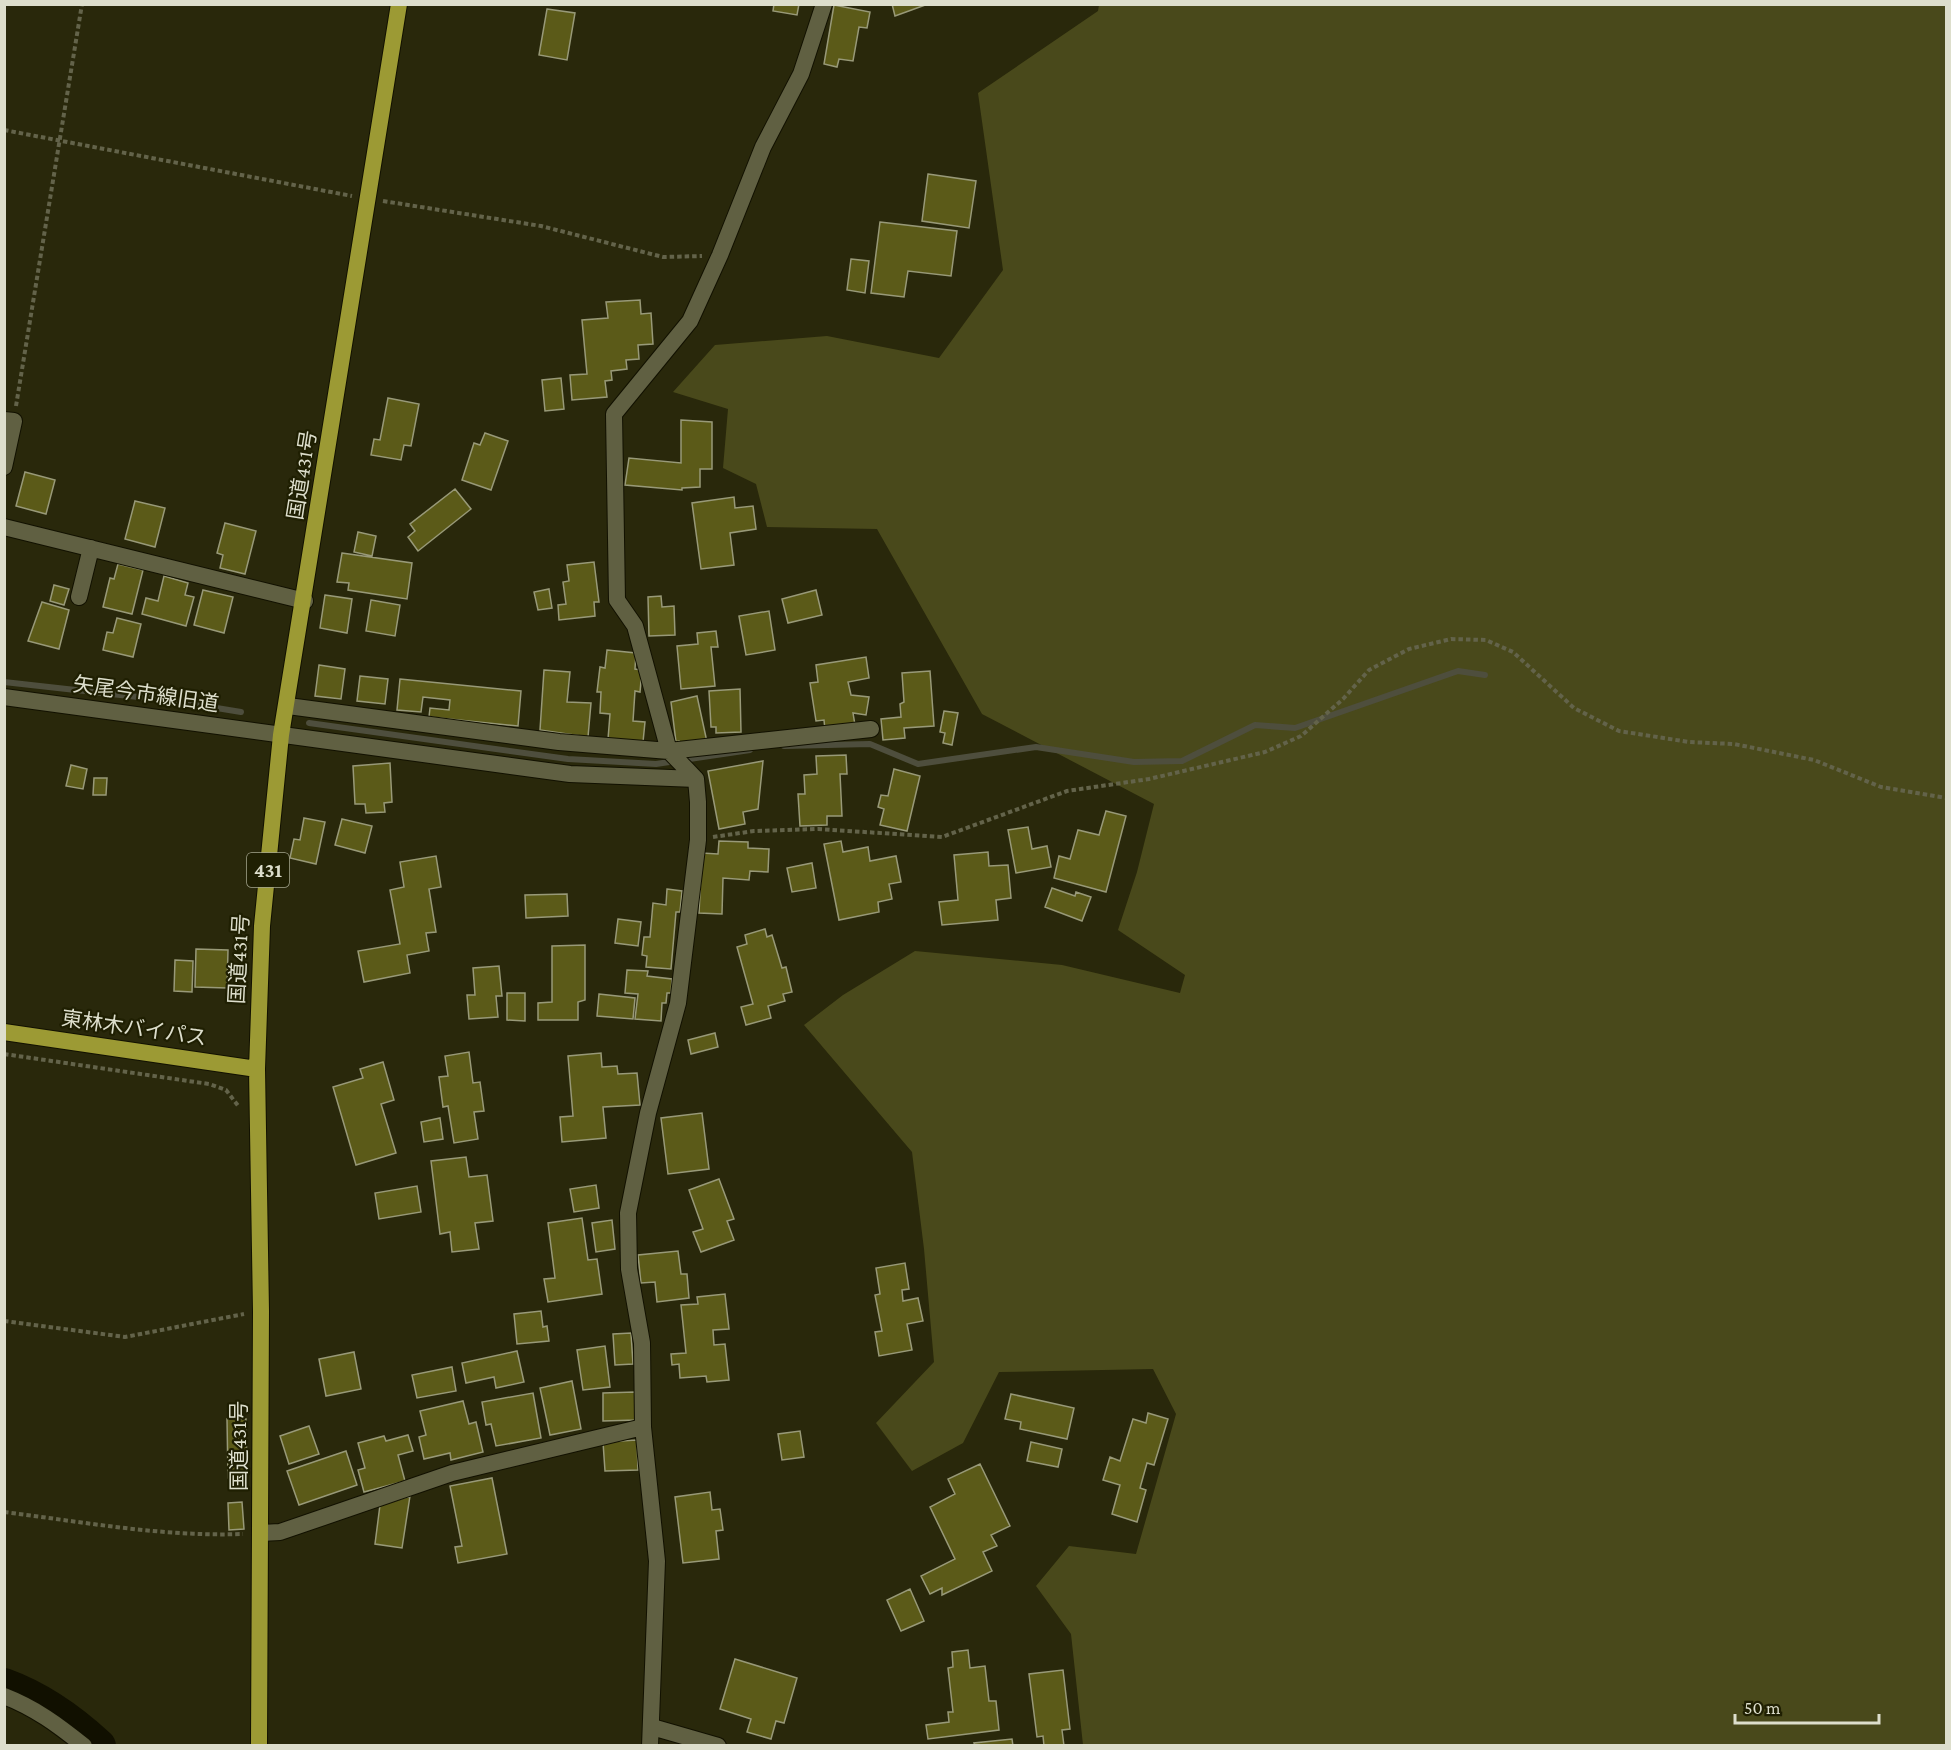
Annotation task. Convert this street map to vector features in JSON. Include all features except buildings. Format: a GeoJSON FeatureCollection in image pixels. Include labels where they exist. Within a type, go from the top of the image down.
{"type":"FeatureCollection","features":[{"type":"Feature","properties":{"kind":"highway","name":"国道431号"},"geometry":{"type":"LineString","coordinates":[[259,1746],[261,1311],[257,1068],[262,926],[281,735],[288,706],[399,4]]}},
{"type":"Feature","properties":{"kind":"highway","name":"東林木バイパス"},"geometry":{"type":"LineString","coordinates":[[4,1032],[257,1068]]}},
{"type":"Feature","properties":{"kind":"street"},"geometry":{"type":"LineString","coordinates":[[651,1746],[657,1561],[643,1427],[642,1343],[629,1269],[628,1213],[648,1113],[678,1003],[698,840],[696,780],[669,751],[635,626],[617,600],[614,414],[690,321],[720,255],[763,147],[801,74],[824,4]]}},
{"type":"Feature","properties":{"kind":"street"},"geometry":{"type":"LineString","coordinates":[[4,467],[9,420]]}},
{"type":"Feature","properties":{"kind":"street"},"geometry":{"type":"LineString","coordinates":[[4,526],[304,601]]}},
{"type":"Feature","properties":{"kind":"street"},"geometry":{"type":"LineString","coordinates":[[79,597],[91,548]]}},
{"type":"Feature","properties":{"kind":"street","name":"矢尾今市線旧道"},"geometry":{"type":"LineString","coordinates":[[4,697],[570,774],[696,780]]}},
{"type":"Feature","properties":{"kind":"street"},"geometry":{"type":"LineString","coordinates":[[288,706],[559,742],[669,751],[871,729]]}},
{"type":"Feature","properties":{"kind":"street"},"geometry":{"type":"LineString","coordinates":[[261,1533],[280,1532],[452,1473],[643,1427]]}},
{"type":"Feature","properties":{"kind":"street"},"geometry":{"type":"LineString","coordinates":[[4,1696],[32,1707],[52,1719],[84,1746]]}},
{"type":"Feature","properties":{"kind":"street"},"geometry":{"type":"LineString","coordinates":[[652,1727],[718,1746]]}},
{"type":"Feature","properties":{"kind":"path"},"geometry":{"type":"LineString","coordinates":[[9,420],[61,139],[82,4]]}},
{"type":"Feature","properties":{"kind":"path"},"geometry":{"type":"LineString","coordinates":[[4,130],[369,199],[541,226],[663,257],[720,255]]}},
{"type":"Feature","properties":{"kind":"path"},"geometry":{"type":"LineString","coordinates":[[698,840],[754,831],[818,829],[942,837],[1066,791],[1149,779],[1265,752],[1301,736],[1343,699],[1369,670],[1409,649],[1451,639],[1486,640],[1513,652],[1574,708],[1619,731],[1689,742],[1734,744],[1802,758],[1881,787],[1947,798]]}},
{"type":"Feature","properties":{"kind":"path"},"geometry":{"type":"LineString","coordinates":[[4,1054],[209,1084],[226,1090],[239,1104],[240,1116]]}},
{"type":"Feature","properties":{"kind":"path"},"geometry":{"type":"LineString","coordinates":[[4,1321],[125,1337],[261,1311]]}},
{"type":"Feature","properties":{"kind":"path"},"geometry":{"type":"LineString","coordinates":[[4,1512],[188,1534],[261,1533]]}},
{"type":"Feature","properties":{"kind":"shaded area"},"geometry":{"type":"Polygon","coordinates":[[[1099,5],[1946,5],[1946,1745],[1083,1745],[1071,1634],[1036,1586],[1069,1546],[1136,1554],[1176,1414],[1153,1369],[999,1372],[963,1443],[912,1471],[876,1423],[934,1362],[924,1249],[912,1152],[804,1025],[843,995],[915,951],[1062,965],[1180,993],[1185,975],[1118,930],[1137,872],[1154,804],[982,714],[877,529],[767,527],[756,484],[723,468],[728,409],[673,392],[715,345],[827,336],[939,358],[1003,270],[978,93],[1098,11],[1099,5]]]}},
{"type":"Feature","properties":{"kind":"waterway"},"geometry":{"type":"LineString","coordinates":[[784,746],[870,744],[918,764],[1036,747],[1134,762],[1182,761],[1255,725],[1295,728],[1458,671],[1485,675]]}},
{"type":"Feature","properties":{"kind":"waterway"},"geometry":{"type":"LineString","coordinates":[[4,682],[174,701],[241,712]]}},
{"type":"Feature","properties":{"kind":"waterway"},"geometry":{"type":"LineString","coordinates":[[309,723],[568,759],[656,764],[750,750]]}},
{"type":"Feature","properties":{"kind":"waterway"},"geometry":{"type":"LineString","coordinates":[[4,1685],[30,1696],[54,1711],[99,1746]]}}]}
